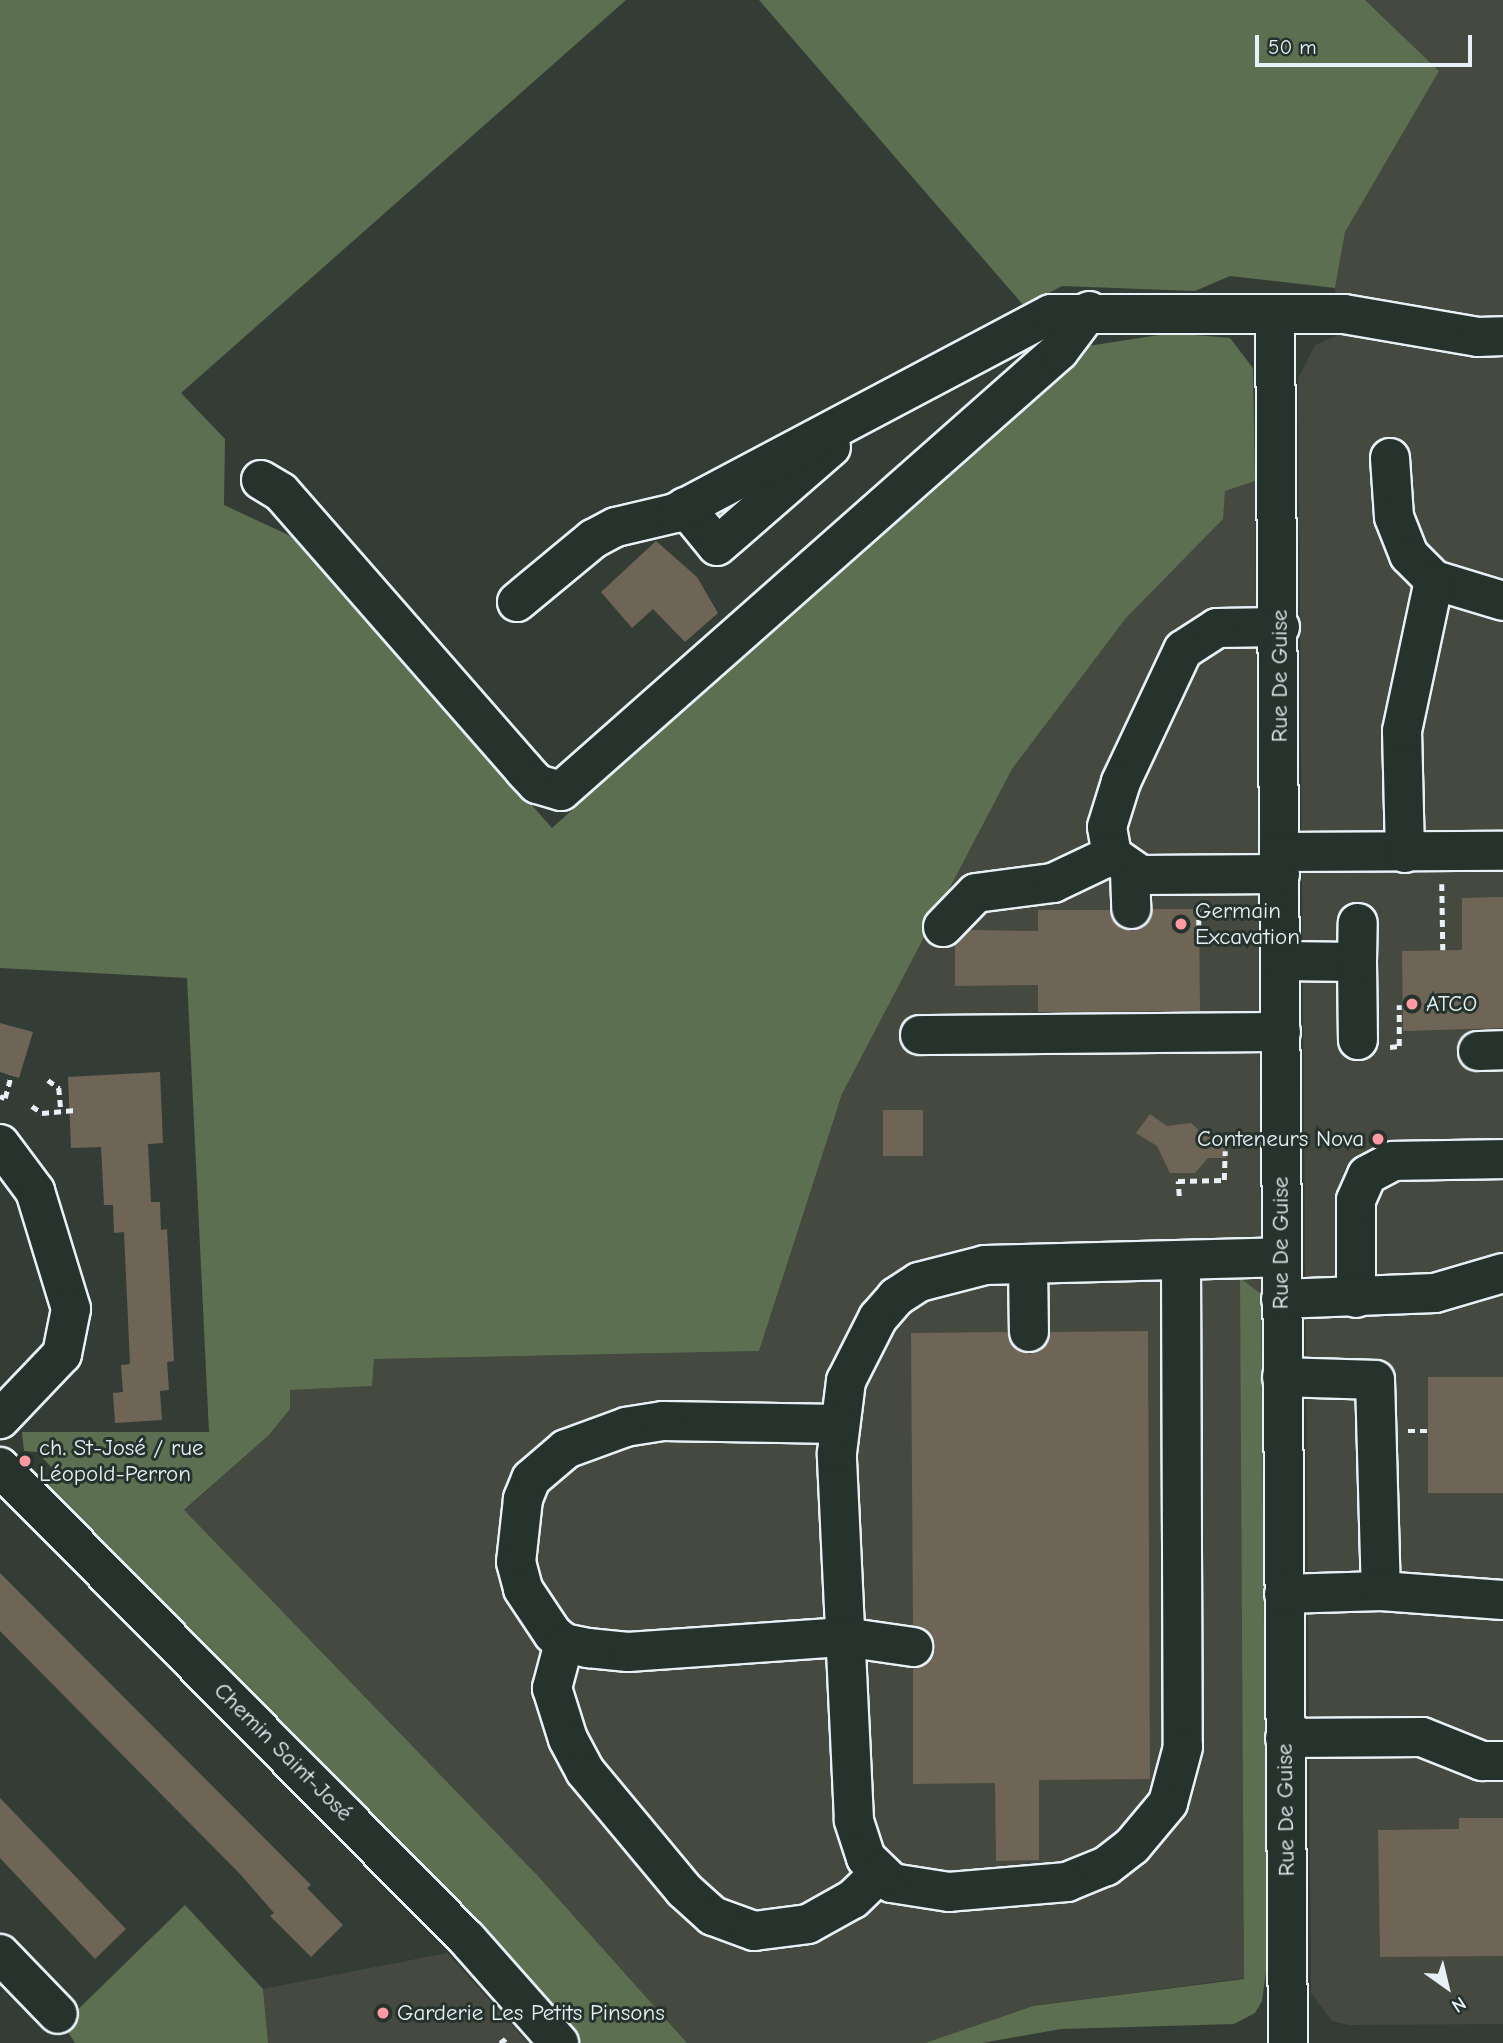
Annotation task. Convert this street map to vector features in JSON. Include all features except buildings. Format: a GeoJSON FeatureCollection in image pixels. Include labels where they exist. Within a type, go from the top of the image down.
{"type":"FeatureCollection","features":[{"type":"Feature","properties":{"kind":"street"},"geometry":{"type":"LineString","coordinates":[[261,480],[281,492],[524,771],[537,784],[561,791],[1059,351],[1088,311]]}},
{"type":"Feature","properties":{"kind":"street"},"geometry":{"type":"LineString","coordinates":[[517,602],[593,539],[685,507],[1039,319],[1088,311],[1275,317],[1344,314],[1478,337],[1503,336]]}},
{"type":"Feature","properties":{"kind":"street","name":"Rue De Guise"},"geometry":{"type":"LineString","coordinates":[[1275,317],[1280,627],[1281,1300],[1288,2043]]}},
{"type":"Feature","properties":{"kind":"street"},"geometry":{"type":"LineString","coordinates":[[1390,458],[1399,536],[1434,579],[1503,601]]}},
{"type":"Feature","properties":{"kind":"street"},"geometry":{"type":"LineString","coordinates":[[1405,853],[1402,731],[1434,579]]}},
{"type":"Feature","properties":{"kind":"street"},"geometry":{"type":"LineString","coordinates":[[1131,909],[1109,815],[1174,661],[1193,639],[1217,628],[1280,627]]}},
{"type":"Feature","properties":{"kind":"street"},"geometry":{"type":"LineString","coordinates":[[1121,863],[1156,877],[1405,853],[1503,851]]}},
{"type":"Feature","properties":{"kind":"street"},"geometry":{"type":"LineString","coordinates":[[943,927],[966,899],[987,888],[1053,883],[1075,893],[1121,863]]}},
{"type":"Feature","properties":{"kind":"street"},"geometry":{"type":"LineString","coordinates":[[1358,923],[1357,962],[1375,1044]]}},
{"type":"Feature","properties":{"kind":"street"},"geometry":{"type":"LineString","coordinates":[[1280,961],[1357,962]]}},
{"type":"Feature","properties":{"kind":"street"},"geometry":{"type":"LineString","coordinates":[[920,1035],[1078,1026],[1281,1032]]}},
{"type":"Feature","properties":{"kind":"street"},"geometry":{"type":"LineString","coordinates":[[0,1144],[35,1191],[71,1309],[62,1354],[0,1419]]}},
{"type":"Feature","properties":{"kind":"street"},"geometry":{"type":"LineString","coordinates":[[1356,1298],[1356,1200],[1367,1175],[1394,1161],[1503,1159]]}},
{"type":"Feature","properties":{"kind":"street"},"geometry":{"type":"LineString","coordinates":[[1181,1260],[1184,1746],[1168,1803],[1132,1846],[1106,1866],[1067,1882],[924,1891],[879,1874],[866,1858],[854,1820],[844,1637],[839,1424],[855,1355],[896,1297],[943,1273],[1028,1264],[1281,1257]]}},
{"type":"Feature","properties":{"kind":"street"},"geometry":{"type":"LineString","coordinates":[[1028,1264],[1029,1332]]}},
{"type":"Feature","properties":{"kind":"street"},"geometry":{"type":"LineString","coordinates":[[1281,1300],[1356,1298],[1463,1289],[1503,1273]]}},
{"type":"Feature","properties":{"kind":"street"},"geometry":{"type":"LineString","coordinates":[[1282,1377],[1376,1380],[1381,1591]]}},
{"type":"Feature","properties":{"kind":"street"},"geometry":{"type":"LineString","coordinates":[[839,1424],[663,1421],[601,1435],[548,1461],[523,1499],[516,1562],[536,1614],[564,1643],[628,1652],[844,1637],[913,1647]]}},
{"type":"Feature","properties":{"kind":"street","name":"Chemin Saint-José"},"geometry":{"type":"LineString","coordinates":[[0,1467],[467,1939],[552,2040]]}},
{"type":"Feature","properties":{"kind":"street"},"geometry":{"type":"LineString","coordinates":[[1284,1594],[1381,1591],[1503,1600]]}},
{"type":"Feature","properties":{"kind":"street"},"geometry":{"type":"LineString","coordinates":[[564,1643],[552,1688],[568,1739],[585,1770],[684,1890],[713,1916],[754,1931],[808,1924],[853,1899],[879,1874]]}},
{"type":"Feature","properties":{"kind":"street"},"geometry":{"type":"LineString","coordinates":[[1285,1738],[1422,1737],[1482,1761],[1503,1761]]}},
{"type":"Feature","properties":{"kind":"street"},"geometry":{"type":"LineString","coordinates":[[0,1954],[58,2014]]}},
{"type":"Feature","properties":{"kind":"path"},"geometry":{"type":"LineString","coordinates":[[1199,901],[1199,925]]}},
{"type":"Feature","properties":{"kind":"path"},"geometry":{"type":"LineString","coordinates":[[1442,910],[1443,950]]}},
{"type":"Feature","properties":{"kind":"path"},"geometry":{"type":"LineString","coordinates":[[1375,1044],[1399,1046],[1400,1005],[1391,1005]]}},
{"type":"Feature","properties":{"kind":"path"},"geometry":{"type":"LineString","coordinates":[[0,1096],[5,1098],[11,1075]]}},
{"type":"Feature","properties":{"kind":"path"},"geometry":{"type":"LineString","coordinates":[[48,1080],[59,1088],[61,1112]]}},
{"type":"Feature","properties":{"kind":"path"},"geometry":{"type":"LineString","coordinates":[[32,1106],[42,1113],[78,1110]]}},
{"type":"Feature","properties":{"kind":"path"},"geometry":{"type":"LineString","coordinates":[[1179,1196],[1178,1181],[1224,1180],[1225,1151]]}},
{"type":"Feature","properties":{"kind":"path"},"geometry":{"type":"LineString","coordinates":[[1404,1431],[1428,1431]]}},
{"type":"Feature","properties":{"kind":"shaded area"},"geometry":{"type":"Polygon","coordinates":[[[1365,0],[1503,0],[1503,2024],[1350,2025],[1332,2021],[1311,1993],[1298,379],[1315,345],[1336,336],[1335,288],[1345,232],[1439,71],[1365,0]]]}},
{"type":"Feature","properties":{"kind":"shaded area"},"geometry":{"type":"Polygon","coordinates":[[[1255,481],[1267,1975],[1033,2006],[925,2043],[687,2043],[538,1876],[184,1511],[268,1436],[290,1390],[372,1386],[374,1359],[759,1351],[842,1094],[1012,769],[1126,618],[1222,519],[1225,491],[1255,481]]]}},
{"type":"Feature","properties":{"kind":"shaded area","name":"Garderie Les Petits Pinsons"},"geometry":{"type":"Polygon","coordinates":[[[447,1953],[528,2043],[268,2043],[263,1989],[447,1953]]]}},
{"type":"Feature","properties":{"kind":"green space"},"geometry":{"type":"Polygon","coordinates":[[[0,0],[626,0],[181,393],[225,439],[224,505],[297,539],[552,828],[1088,346],[1172,333],[1230,338],[1253,368],[1255,481],[1225,491],[1223,519],[1126,618],[1012,769],[842,1094],[759,1351],[374,1359],[372,1386],[290,1390],[290,1409],[268,1436],[184,1510],[538,1876],[687,2043],[581,2043],[42,1484],[50,1484],[54,1470],[37,1452],[24,1451],[22,1432],[209,1432],[187,978],[0,968],[0,0]]]}},
{"type":"Feature","properties":{"kind":"green space"},"geometry":{"type":"Polygon","coordinates":[[[759,0],[1365,0],[1439,71],[1345,232],[1335,288],[1230,276],[1195,291],[1062,286],[1024,306],[759,0]]]}},
{"type":"Feature","properties":{"kind":"green space"},"geometry":{"type":"Polygon","coordinates":[[[1240,1278],[1261,1294],[1267,1964],[1262,2001],[1255,2013],[1234,2024],[1061,2029],[982,2043],[925,2043],[1033,2006],[1244,1979],[1240,1278]]]}},
{"type":"Feature","properties":{"kind":"green space"},"geometry":{"type":"Polygon","coordinates":[[[185,1905],[263,1989],[268,2043],[75,2043],[63,2024],[185,1905]]]}},
{"type":"Feature","properties":{"kind":"place","name":"Germain Excavation"},"geometry":{"type":"Point","coordinates":[1181,924]}},
{"type":"Feature","properties":{"kind":"place","name":"ATCO"},"geometry":{"type":"Point","coordinates":[1412,1004]}},
{"type":"Feature","properties":{"kind":"place","name":"Conteneurs Nova"},"geometry":{"type":"Point","coordinates":[1378,1139]}},
{"type":"Feature","properties":{"kind":"place","name":"ch. St-José / rue Léopold-Perron"},"geometry":{"type":"Point","coordinates":[25,1461]}},
{"type":"Feature","properties":{"kind":"place","name":"Garderie Les Petits Pinsons"},"geometry":{"type":"Point","coordinates":[383,2013]}}]}
